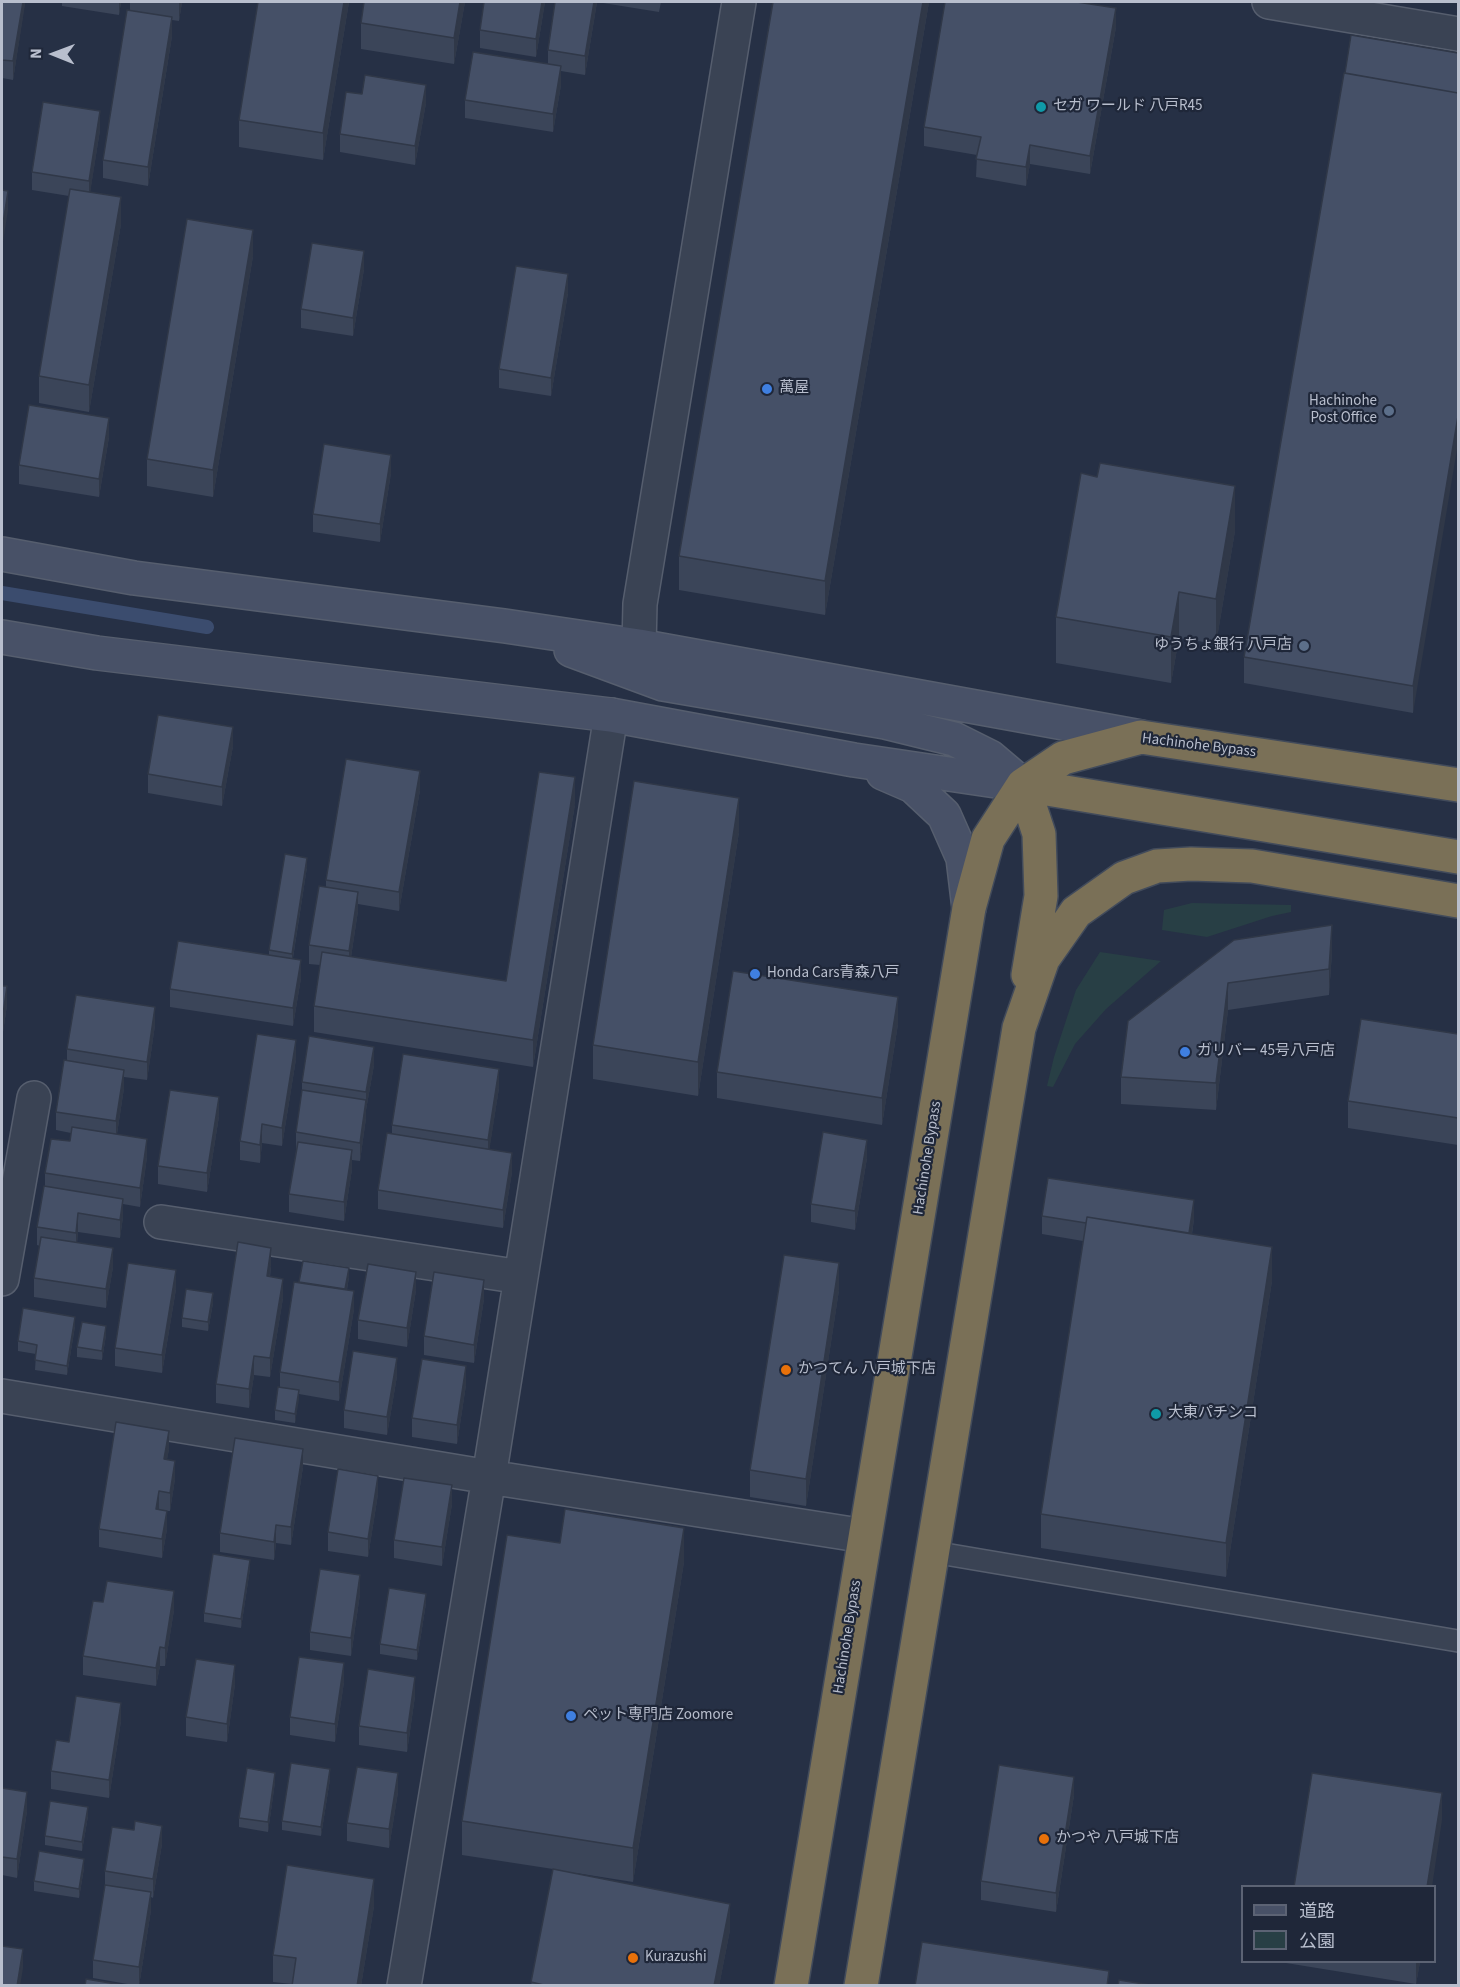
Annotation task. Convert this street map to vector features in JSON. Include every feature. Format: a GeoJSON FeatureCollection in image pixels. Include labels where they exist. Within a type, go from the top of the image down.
{"type":"FeatureCollection","features":[{"type":"Feature","properties":{"kind":"highway","name":"Hachinohe Bypass"},"geometry":{"type":"LineString","coordinates":[[791,1986],[969,908],[988,839],[1023,785],[1063,758],[1141,737],[1458,785]]}},
{"type":"Feature","properties":{"kind":"highway"},"geometry":{"type":"LineString","coordinates":[[861,1986],[1041,896],[1039,834],[1023,785],[1458,857]]}},
{"type":"Feature","properties":{"kind":"highway"},"geometry":{"type":"LineString","coordinates":[[1019,1028],[1043,959],[1076,912],[1124,878],[1157,866],[1191,864],[1252,866],[1458,901]]}},
{"type":"Feature","properties":{"kind":"street"},"geometry":{"type":"LineString","coordinates":[[639,646],[640,604],[739,2]]}},
{"type":"Feature","properties":{"kind":"street"},"geometry":{"type":"LineString","coordinates":[[1269,2],[1458,34]]}},
{"type":"Feature","properties":{"kind":"street"},"geometry":{"type":"LineString","coordinates":[[2,554],[134,578],[506,626],[639,646],[1141,737]]}},
{"type":"Feature","properties":{"kind":"street"},"geometry":{"type":"LineString","coordinates":[[506,626],[663,684],[885,722],[954,739],[990,757],[1023,785]]}},
{"type":"Feature","properties":{"kind":"street"},"geometry":{"type":"LineString","coordinates":[[2,637],[97,653],[611,715],[854,760],[1023,785]]}},
{"type":"Feature","properties":{"kind":"street"},"geometry":{"type":"LineString","coordinates":[[404,1986],[489,1477],[611,715]]}},
{"type":"Feature","properties":{"kind":"street"},"geometry":{"type":"LineString","coordinates":[[854,760],[913,786],[944,815],[963,858],[969,908]]}},
{"type":"Feature","properties":{"kind":"street"},"geometry":{"type":"LineString","coordinates":[[2,1279],[34,1098]]}},
{"type":"Feature","properties":{"kind":"street"},"geometry":{"type":"LineString","coordinates":[[161,1222],[521,1277]]}},
{"type":"Feature","properties":{"kind":"street"},"geometry":{"type":"LineString","coordinates":[[2,1396],[489,1477],[865,1536]]}},
{"type":"Feature","properties":{"kind":"lane"},"geometry":{"type":"LineString","coordinates":[[933,1552],[1458,1641]]}},
{"type":"Feature","properties":{"kind":"green space"},"geometry":{"type":"Polygon","coordinates":[[[1192,903],[1291,905],[1291,912],[1207,937],[1162,930],[1164,910],[1192,903]]]}},
{"type":"Feature","properties":{"kind":"green space"},"geometry":{"type":"Polygon","coordinates":[[[1100,952],[1161,961],[1106,1009],[1075,1044],[1053,1087],[1047,1086],[1076,990],[1100,952]]]}},
{"type":"Feature","properties":{"kind":"building"},"geometry":{"type":"Polygon","coordinates":[[[2,2],[23,2],[13,61],[2,60],[2,2]]]}},
{"type":"Feature","properties":{"kind":"building"},"geometry":{"type":"Polygon","coordinates":[[[258,2],[344,2],[323,133],[239,120],[258,2]]]}},
{"type":"Feature","properties":{"kind":"building"},"geometry":{"type":"Polygon","coordinates":[[[364,2],[460,2],[454,38],[361,23],[364,2]]]}},
{"type":"Feature","properties":{"kind":"building"},"geometry":{"type":"Polygon","coordinates":[[[484,2],[542,2],[536,39],[480,30],[484,2]]]}},
{"type":"Feature","properties":{"kind":"building"},"geometry":{"type":"Polygon","coordinates":[[[555,2],[594,2],[585,56],[548,50],[555,2]]]}},
{"type":"Feature","properties":{"kind":"building"},"geometry":{"type":"Polygon","coordinates":[[[773,2],[923,2],[825,581],[679,556],[773,2]]]}},
{"type":"Feature","properties":{"kind":"building"},"geometry":{"type":"Polygon","coordinates":[[[945,2],[1077,2],[1116,8],[1090,156],[1030,145],[1026,167],[976,159],[981,137],[924,127],[945,2]]]}},
{"type":"Feature","properties":{"kind":"building"},"geometry":{"type":"Polygon","coordinates":[[[127,10],[172,17],[148,167],[103,160],[127,10]]]}},
{"type":"Feature","properties":{"kind":"building"},"geometry":{"type":"Polygon","coordinates":[[[1351,35],[1458,53],[1458,93],[1345,73],[1351,35]]]}},
{"type":"Feature","properties":{"kind":"building"},"geometry":{"type":"Polygon","coordinates":[[[473,52],[561,66],[553,114],[465,100],[473,52]]]}},
{"type":"Feature","properties":{"kind":"building"},"geometry":{"type":"Polygon","coordinates":[[[1344,73],[1458,93],[1458,416],[1413,686],[1244,657],[1344,73]]]}},
{"type":"Feature","properties":{"kind":"building"},"geometry":{"type":"Polygon","coordinates":[[[365,75],[426,85],[415,146],[340,134],[346,92],[362,94],[365,75]]]}},
{"type":"Feature","properties":{"kind":"building"},"geometry":{"type":"Polygon","coordinates":[[[43,102],[100,111],[89,181],[32,172],[43,102]]]}},
{"type":"Feature","properties":{"kind":"building"},"geometry":{"type":"Polygon","coordinates":[[[70,189],[121,197],[89,385],[39,376],[70,189]]]}},
{"type":"Feature","properties":{"kind":"building"},"geometry":{"type":"Polygon","coordinates":[[[2,190],[8,191],[2,230],[2,190]]]}},
{"type":"Feature","properties":{"kind":"building"},"geometry":{"type":"Polygon","coordinates":[[[187,219],[253,230],[213,470],[147,459],[187,219]]]}},
{"type":"Feature","properties":{"kind":"building"},"geometry":{"type":"Polygon","coordinates":[[[312,243],[364,251],[353,318],[301,309],[312,243]]]}},
{"type":"Feature","properties":{"kind":"building"},"geometry":{"type":"Polygon","coordinates":[[[516,266],[568,274],[551,378],[499,369],[516,266]]]}},
{"type":"Feature","properties":{"kind":"building"},"geometry":{"type":"Polygon","coordinates":[[[29,405],[109,418],[99,479],[19,465],[29,405]]]}},
{"type":"Feature","properties":{"kind":"building"},"geometry":{"type":"Polygon","coordinates":[[[324,444],[391,455],[380,524],[313,514],[324,444]]]}},
{"type":"Feature","properties":{"kind":"building"},"geometry":{"type":"Polygon","coordinates":[[[1100,463],[1235,486],[1216,599],[1179,592],[1171,637],[1056,617],[1081,473],[1097,477],[1100,463]]]}},
{"type":"Feature","properties":{"kind":"building"},"geometry":{"type":"Polygon","coordinates":[[[158,715],[233,727],[222,787],[148,774],[158,715]]]}},
{"type":"Feature","properties":{"kind":"building"},"geometry":{"type":"Polygon","coordinates":[[[346,759],[420,771],[399,892],[326,880],[346,759]]]}},
{"type":"Feature","properties":{"kind":"building"},"geometry":{"type":"Polygon","coordinates":[[[539,772],[575,777],[533,1040],[314,1006],[322,952],[506,981],[539,772]]]}},
{"type":"Feature","properties":{"kind":"building"},"geometry":{"type":"Polygon","coordinates":[[[634,781],[739,798],[698,1062],[593,1045],[634,781]]]}},
{"type":"Feature","properties":{"kind":"building"},"geometry":{"type":"Polygon","coordinates":[[[285,854],[307,858],[292,954],[269,950],[285,854]]]}},
{"type":"Feature","properties":{"kind":"building"},"geometry":{"type":"Polygon","coordinates":[[[319,886],[358,892],[349,951],[309,945],[319,886]]]}},
{"type":"Feature","properties":{"kind":"building"},"geometry":{"type":"Polygon","coordinates":[[[1332,925],[1329,969],[1228,983],[1216,1083],[1121,1077],[1128,1021],[1234,940],[1332,925]]]}},
{"type":"Feature","properties":{"kind":"building"},"geometry":{"type":"Polygon","coordinates":[[[178,941],[301,960],[293,1008],[170,989],[178,941]]]}},
{"type":"Feature","properties":{"kind":"building"},"geometry":{"type":"Polygon","coordinates":[[[733,971],[898,997],[882,1098],[717,1072],[733,971]]]}},
{"type":"Feature","properties":{"kind":"building"},"geometry":{"type":"Polygon","coordinates":[[[2,986],[7,986],[3,1014],[2,1013],[2,986]]]}},
{"type":"Feature","properties":{"kind":"building"},"geometry":{"type":"Polygon","coordinates":[[[76,995],[155,1007],[147,1062],[67,1049],[76,995]]]}},
{"type":"Feature","properties":{"kind":"building"},"geometry":{"type":"Polygon","coordinates":[[[1361,1019],[1458,1034],[1458,1118],[1348,1101],[1361,1019]]]}},
{"type":"Feature","properties":{"kind":"building"},"geometry":{"type":"Polygon","coordinates":[[[257,1034],[296,1040],[282,1128],[262,1124],[260,1145],[240,1141],[257,1034]]]}},
{"type":"Feature","properties":{"kind":"building"},"geometry":{"type":"Polygon","coordinates":[[[309,1036],[374,1047],[366,1092],[302,1082],[309,1036]]]}},
{"type":"Feature","properties":{"kind":"building"},"geometry":{"type":"Polygon","coordinates":[[[403,1054],[499,1069],[488,1140],[392,1125],[403,1054]]]}},
{"type":"Feature","properties":{"kind":"building"},"geometry":{"type":"Polygon","coordinates":[[[64,1060],[124,1070],[116,1121],[56,1112],[64,1060]]]}},
{"type":"Feature","properties":{"kind":"building"},"geometry":{"type":"Polygon","coordinates":[[[170,1090],[219,1097],[207,1173],[158,1166],[170,1090]]]}},
{"type":"Feature","properties":{"kind":"building"},"geometry":{"type":"Polygon","coordinates":[[[302,1090],[366,1100],[360,1143],[296,1132],[302,1090]]]}},
{"type":"Feature","properties":{"kind":"building"},"geometry":{"type":"Polygon","coordinates":[[[72,1127],[147,1139],[140,1188],[45,1173],[51,1139],[70,1141],[72,1127]]]}},
{"type":"Feature","properties":{"kind":"building"},"geometry":{"type":"Polygon","coordinates":[[[823,1132],[867,1140],[855,1211],[811,1204],[823,1132]]]}},
{"type":"Feature","properties":{"kind":"building"},"geometry":{"type":"Polygon","coordinates":[[[387,1133],[512,1153],[503,1210],[378,1190],[387,1133]]]}},
{"type":"Feature","properties":{"kind":"building"},"geometry":{"type":"Polygon","coordinates":[[[298,1142],[352,1150],[344,1202],[289,1194],[298,1142]]]}},
{"type":"Feature","properties":{"kind":"building"},"geometry":{"type":"Polygon","coordinates":[[[1048,1178],[1194,1200],[1189,1233],[1087,1217],[1086,1223],[1042,1216],[1048,1178]]]}},
{"type":"Feature","properties":{"kind":"building"},"geometry":{"type":"Polygon","coordinates":[[[44,1186],[123,1199],[120,1220],[78,1213],[76,1233],[37,1227],[44,1186]]]}},
{"type":"Feature","properties":{"kind":"building","name":"大東パチンコ"},"geometry":{"type":"Polygon","coordinates":[[[1087,1217],[1272,1247],[1226,1543],[1041,1514],[1087,1217]]]}},
{"type":"Feature","properties":{"kind":"building"},"geometry":{"type":"Polygon","coordinates":[[[41,1237],[113,1248],[106,1289],[34,1278],[41,1237]]]}},
{"type":"Feature","properties":{"kind":"building"},"geometry":{"type":"Polygon","coordinates":[[[238,1242],[271,1248],[267,1276],[283,1279],[270,1358],[254,1356],[249,1389],[216,1384],[238,1242]]]}},
{"type":"Feature","properties":{"kind":"building"},"geometry":{"type":"Polygon","coordinates":[[[784,1255],[839,1263],[806,1479],[750,1470],[784,1255]]]}},
{"type":"Feature","properties":{"kind":"building"},"geometry":{"type":"Polygon","coordinates":[[[303,1261],[349,1268],[345,1289],[299,1282],[303,1261]]]}},
{"type":"Feature","properties":{"kind":"building"},"geometry":{"type":"Polygon","coordinates":[[[128,1263],[176,1270],[162,1355],[115,1348],[128,1263]]]}},
{"type":"Feature","properties":{"kind":"building"},"geometry":{"type":"Polygon","coordinates":[[[368,1264],[416,1272],[407,1328],[358,1320],[368,1264]]]}},
{"type":"Feature","properties":{"kind":"building"},"geometry":{"type":"Polygon","coordinates":[[[434,1272],[484,1280],[474,1345],[424,1336],[434,1272]]]}},
{"type":"Feature","properties":{"kind":"building"},"geometry":{"type":"Polygon","coordinates":[[[294,1282],[354,1291],[339,1382],[280,1372],[294,1282]]]}},
{"type":"Feature","properties":{"kind":"building"},"geometry":{"type":"Polygon","coordinates":[[[186,1289],[213,1293],[208,1322],[182,1318],[186,1289]]]}},
{"type":"Feature","properties":{"kind":"building"},"geometry":{"type":"Polygon","coordinates":[[[23,1308],[75,1317],[67,1366],[35,1360],[37,1345],[18,1341],[23,1308]]]}},
{"type":"Feature","properties":{"kind":"building"},"geometry":{"type":"Polygon","coordinates":[[[82,1322],[106,1326],[102,1351],[77,1347],[82,1322]]]}},
{"type":"Feature","properties":{"kind":"building"},"geometry":{"type":"Polygon","coordinates":[[[353,1351],[397,1358],[387,1417],[344,1410],[353,1351]]]}},
{"type":"Feature","properties":{"kind":"building"},"geometry":{"type":"Polygon","coordinates":[[[422,1359],[466,1366],[457,1425],[412,1418],[422,1359]]]}},
{"type":"Feature","properties":{"kind":"building"},"geometry":{"type":"Polygon","coordinates":[[[278,1387],[299,1390],[295,1414],[275,1410],[278,1387]]]}},
{"type":"Feature","properties":{"kind":"building"},"geometry":{"type":"Polygon","coordinates":[[[116,1422],[169,1431],[164,1459],[175,1461],[170,1493],[159,1491],[156,1509],[167,1511],[162,1539],[99,1529],[116,1422]]]}},
{"type":"Feature","properties":{"kind":"building"},"geometry":{"type":"Polygon","coordinates":[[[235,1438],[303,1449],[291,1527],[276,1525],[274,1542],[220,1533],[235,1438]]]}},
{"type":"Feature","properties":{"kind":"building"},"geometry":{"type":"Polygon","coordinates":[[[338,1469],[378,1476],[368,1539],[328,1532],[338,1469]]]}},
{"type":"Feature","properties":{"kind":"building"},"geometry":{"type":"Polygon","coordinates":[[[404,1478],[452,1485],[442,1547],[394,1540],[404,1478]]]}},
{"type":"Feature","properties":{"kind":"building","name":"ペット専門店 Zoomore"},"geometry":{"type":"Polygon","coordinates":[[[565,1509],[684,1528],[633,1848],[462,1821],[507,1535],[560,1543],[565,1509]]]}},
{"type":"Feature","properties":{"kind":"building"},"geometry":{"type":"Polygon","coordinates":[[[213,1554],[250,1560],[241,1619],[204,1613],[213,1554]]]}},
{"type":"Feature","properties":{"kind":"building"},"geometry":{"type":"Polygon","coordinates":[[[320,1569],[360,1575],[351,1638],[310,1632],[320,1569]]]}},
{"type":"Feature","properties":{"kind":"building"},"geometry":{"type":"Polygon","coordinates":[[[107,1581],[174,1591],[165,1648],[160,1647],[156,1668],[83,1656],[93,1601],[103,1602],[107,1581]]]}},
{"type":"Feature","properties":{"kind":"building"},"geometry":{"type":"Polygon","coordinates":[[[389,1588],[426,1594],[417,1650],[380,1644],[389,1588]]]}},
{"type":"Feature","properties":{"kind":"building"},"geometry":{"type":"Polygon","coordinates":[[[299,1657],[344,1663],[335,1724],[290,1717],[299,1657]]]}},
{"type":"Feature","properties":{"kind":"building"},"geometry":{"type":"Polygon","coordinates":[[[196,1659],[235,1665],[227,1724],[186,1717],[196,1659]]]}},
{"type":"Feature","properties":{"kind":"building"},"geometry":{"type":"Polygon","coordinates":[[[368,1669],[415,1677],[407,1733],[359,1726],[368,1669]]]}},
{"type":"Feature","properties":{"kind":"building"},"geometry":{"type":"Polygon","coordinates":[[[76,1696],[121,1703],[109,1780],[51,1771],[56,1740],[69,1742],[76,1696]]]}},
{"type":"Feature","properties":{"kind":"building"},"geometry":{"type":"Polygon","coordinates":[[[291,1763],[330,1769],[321,1827],[282,1821],[291,1763]]]}},
{"type":"Feature","properties":{"kind":"building"},"geometry":{"type":"Polygon","coordinates":[[[999,1765],[1074,1777],[1056,1893],[981,1881],[999,1765]]]}},
{"type":"Feature","properties":{"kind":"building"},"geometry":{"type":"Polygon","coordinates":[[[357,1767],[398,1773],[389,1829],[347,1823],[357,1767]]]}},
{"type":"Feature","properties":{"kind":"building"},"geometry":{"type":"Polygon","coordinates":[[[247,1768],[275,1773],[268,1822],[239,1818],[247,1768]]]}},
{"type":"Feature","properties":{"kind":"building"},"geometry":{"type":"Polygon","coordinates":[[[1312,1773],[1442,1793],[1427,1885],[1294,1885],[1312,1773]]]}},
{"type":"Feature","properties":{"kind":"building"},"geometry":{"type":"Polygon","coordinates":[[[2,1788],[27,1792],[17,1859],[2,1857],[2,1788]]]}},
{"type":"Feature","properties":{"kind":"building"},"geometry":{"type":"Polygon","coordinates":[[[50,1801],[88,1807],[82,1842],[45,1836],[50,1801]]]}},
{"type":"Feature","properties":{"kind":"building"},"geometry":{"type":"Polygon","coordinates":[[[135,1821],[162,1826],[153,1879],[105,1871],[112,1827],[134,1830],[135,1821]]]}},
{"type":"Feature","properties":{"kind":"building"},"geometry":{"type":"Polygon","coordinates":[[[39,1851],[84,1859],[79,1889],[34,1881],[39,1851]]]}},
{"type":"Feature","properties":{"kind":"building"},"geometry":{"type":"Polygon","coordinates":[[[287,1865],[374,1879],[357,1986],[292,1986],[296,1958],[273,1955],[287,1865]]]}},
{"type":"Feature","properties":{"kind":"building","name":"Kurazushi"},"geometry":{"type":"Polygon","coordinates":[[[553,1869],[730,1904],[714,1986],[548,1986],[531,1982],[553,1869]]]}},
{"type":"Feature","properties":{"kind":"building"},"geometry":{"type":"Polygon","coordinates":[[[105,1885],[151,1892],[139,1967],[93,1960],[105,1885]]]}},
{"type":"Feature","properties":{"kind":"building"},"geometry":{"type":"Polygon","coordinates":[[[922,1942],[1109,1971],[1107,1986],[915,1986],[922,1942]]]}},
{"type":"Feature","properties":{"kind":"building"},"geometry":{"type":"Polygon","coordinates":[[[2,1946],[23,1949],[17,1986],[2,1986],[2,1946]]]}},
{"type":"Feature","properties":{"kind":"building"},"geometry":{"type":"Polygon","coordinates":[[[86,1979],[128,1986],[85,1986],[86,1979]]]}},
{"type":"Feature","properties":{"kind":"building"},"geometry":{"type":"Polygon","coordinates":[[[1119,1980],[1156,1986],[1118,1986],[1119,1980]]]}},
{"type":"Feature","properties":{"kind":"waterway"},"geometry":{"type":"LineString","coordinates":[[2,593],[207,627]]}},
{"type":"Feature","properties":{"kind":"place","name":"セガ ワールド 八戸R45"},"geometry":{"type":"Point","coordinates":[1041,107]}},
{"type":"Feature","properties":{"kind":"place","name":"萬屋"},"geometry":{"type":"Point","coordinates":[767,389]}},
{"type":"Feature","properties":{"kind":"place","name":"Hachinohe Post Office"},"geometry":{"type":"Point","coordinates":[1389,411]}},
{"type":"Feature","properties":{"kind":"place","name":"ゆうちょ銀行 八戸店"},"geometry":{"type":"Point","coordinates":[1304,646]}},
{"type":"Feature","properties":{"kind":"place","name":"Honda Cars青森八戸"},"geometry":{"type":"Point","coordinates":[755,974]}},
{"type":"Feature","properties":{"kind":"place","name":"ガリバー 45号八戸店"},"geometry":{"type":"Point","coordinates":[1185,1052]}},
{"type":"Feature","properties":{"kind":"place","name":"かつてん 八戸城下店"},"geometry":{"type":"Point","coordinates":[786,1370]}},
{"type":"Feature","properties":{"kind":"place","name":"大東パチンコ"},"geometry":{"type":"Point","coordinates":[1156,1414]}},
{"type":"Feature","properties":{"kind":"place","name":"ペット専門店 Zoomore"},"geometry":{"type":"Point","coordinates":[571,1716]}},
{"type":"Feature","properties":{"kind":"place","name":"かつや 八戸城下店"},"geometry":{"type":"Point","coordinates":[1044,1839]}},
{"type":"Feature","properties":{"kind":"place","name":"Kurazushi"},"geometry":{"type":"Point","coordinates":[633,1958]}}]}
